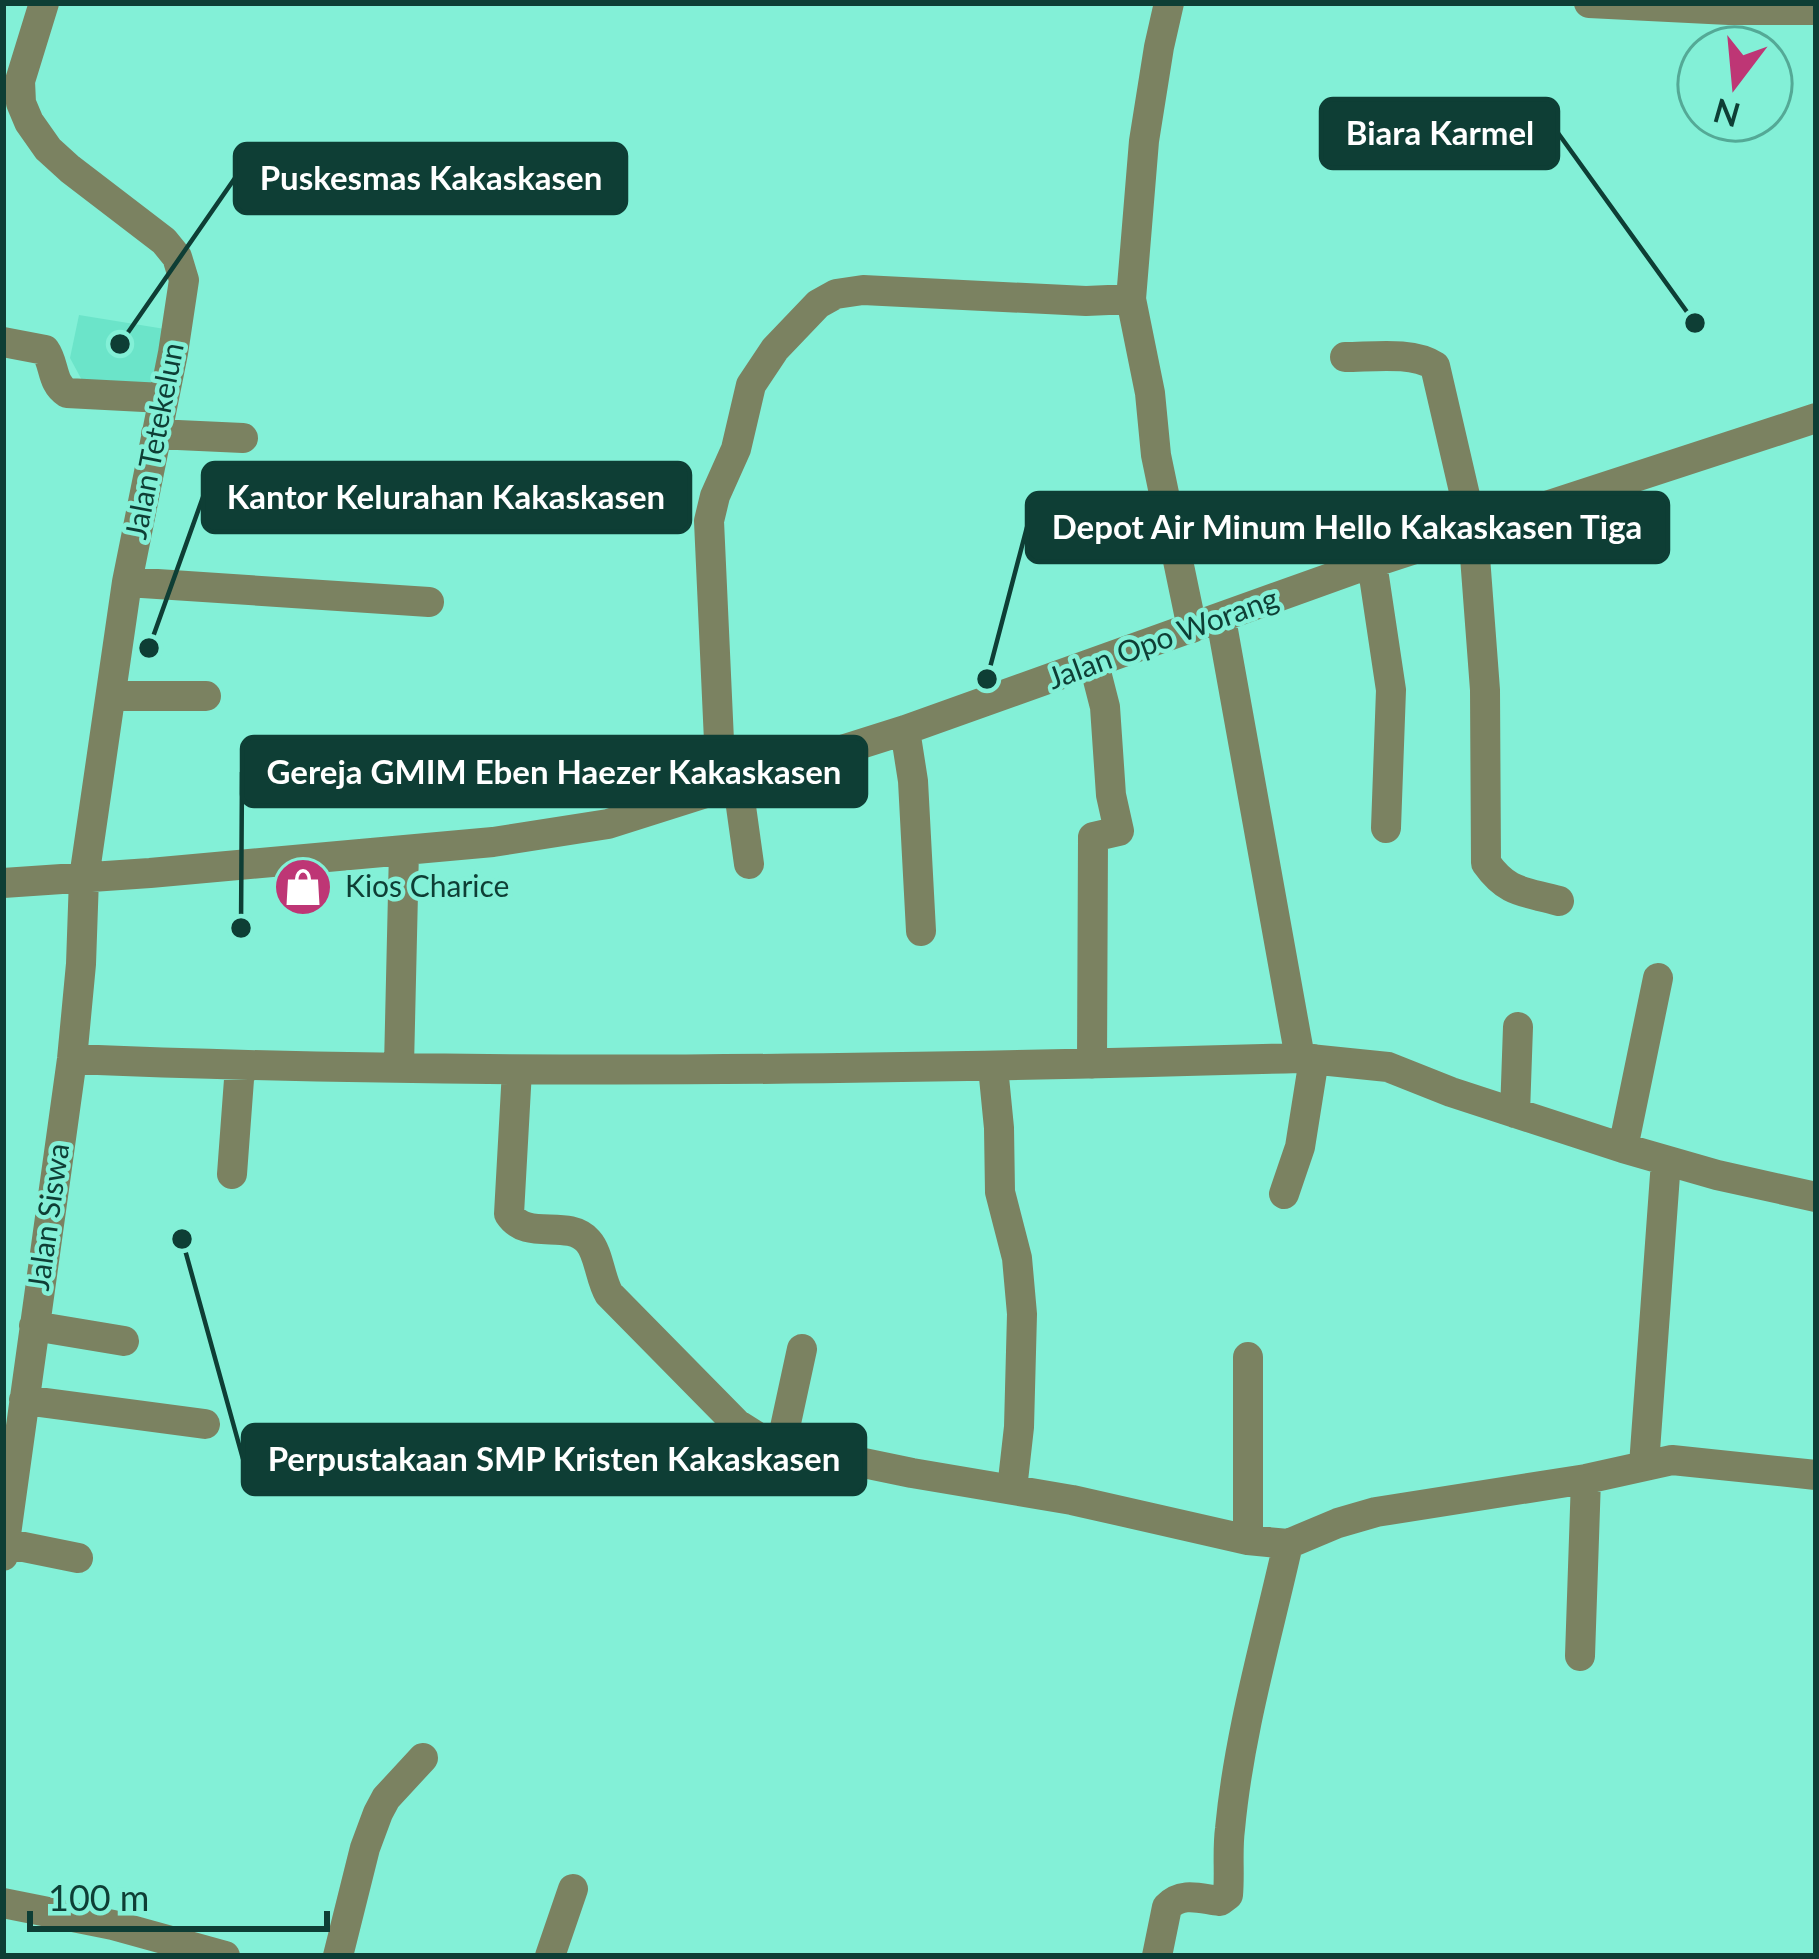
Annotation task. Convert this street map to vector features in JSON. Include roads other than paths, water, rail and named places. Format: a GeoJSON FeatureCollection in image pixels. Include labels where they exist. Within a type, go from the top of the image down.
{"type":"FeatureCollection","features":[{"type":"Feature","properties":{"kind":"street","name":"Jalan Tetekelun"},"geometry":{"type":"LineString","coordinates":[[44,3],[20,82],[21,103],[29,122],[70,169],[164,241],[177,256],[184,280],[127,582],[84,878]]}},
{"type":"Feature","properties":{"kind":"street"},"geometry":{"type":"LineString","coordinates":[[1169,3],[1147,121],[1131,299],[1150,393],[1156,455],[1207,624],[1307,1059],[1300,1147],[1284,1194]]}},
{"type":"Feature","properties":{"kind":"street"},"geometry":{"type":"LineString","coordinates":[[1589,3],[1816,10]]}},
{"type":"Feature","properties":{"kind":"street"},"geometry":{"type":"LineString","coordinates":[[748,864],[719,742],[709,521],[736,449],[751,386],[775,349],[818,304],[836,294],[863,290],[1131,299]]}},
{"type":"Feature","properties":{"kind":"street"},"geometry":{"type":"LineString","coordinates":[[3,342],[45,350],[55,378],[67,393],[163,398]]}},
{"type":"Feature","properties":{"kind":"street"},"geometry":{"type":"LineString","coordinates":[[1345,357],[1413,358],[1435,366],[1473,530],[1485,690],[1486,863],[1510,887],[1559,901]]}},
{"type":"Feature","properties":{"kind":"street","name":"Jalan Opo Worang"},"geometry":{"type":"LineString","coordinates":[[3,883],[404,850],[608,824],[905,730],[1372,563],[1816,418]]}},
{"type":"Feature","properties":{"kind":"street"},"geometry":{"type":"LineString","coordinates":[[155,434],[243,438]]}},
{"type":"Feature","properties":{"kind":"street"},"geometry":{"type":"LineString","coordinates":[[1372,563],[1391,690],[1386,828]]}},
{"type":"Feature","properties":{"kind":"street"},"geometry":{"type":"LineString","coordinates":[[127,582],[429,602]]}},
{"type":"Feature","properties":{"kind":"street"},"geometry":{"type":"LineString","coordinates":[[1092,1064],[1093,837],[1119,831],[1111,795],[1105,707],[1094,664]]}},
{"type":"Feature","properties":{"kind":"street"},"geometry":{"type":"LineString","coordinates":[[111,696],[206,696]]}},
{"type":"Feature","properties":{"kind":"street"},"geometry":{"type":"LineString","coordinates":[[905,730],[913,781],[921,931]]}},
{"type":"Feature","properties":{"kind":"street"},"geometry":{"type":"LineString","coordinates":[[399,1066],[404,850]]}},
{"type":"Feature","properties":{"kind":"street","name":"Jalan Siswa"},"geometry":{"type":"LineString","coordinates":[[3,1556],[5,1505],[72,1059],[84,878]]}},
{"type":"Feature","properties":{"kind":"street"},"geometry":{"type":"LineString","coordinates":[[1623,1148],[1658,978]]}},
{"type":"Feature","properties":{"kind":"street"},"geometry":{"type":"LineString","coordinates":[[1515,1113],[1519,1027]]}},
{"type":"Feature","properties":{"kind":"street"},"geometry":{"type":"LineString","coordinates":[[72,1059],[517,1070],[993,1067],[1307,1059],[1388,1067],[1623,1148],[1816,1197]]}},
{"type":"Feature","properties":{"kind":"street"},"geometry":{"type":"LineString","coordinates":[[232,1174],[240,1066]]}},
{"type":"Feature","properties":{"kind":"street"},"geometry":{"type":"LineString","coordinates":[[993,1067],[1000,1192],[1017,1258],[1022,1314],[1012,1489]]}},
{"type":"Feature","properties":{"kind":"street"},"geometry":{"type":"LineString","coordinates":[[517,1070],[509,1214],[513,1221],[584,1237],[592,1245],[608,1294],[737,1424],[781,1446],[1248,1540],[1288,1544],[1376,1512],[1586,1479],[1672,1460],[1816,1475]]}},
{"type":"Feature","properties":{"kind":"street"},"geometry":{"type":"LineString","coordinates":[[1644,1465],[1666,1160]]}},
{"type":"Feature","properties":{"kind":"street"},"geometry":{"type":"LineString","coordinates":[[34,1326],[124,1341]]}},
{"type":"Feature","properties":{"kind":"street"},"geometry":{"type":"LineString","coordinates":[[781,1446],[802,1349]]}},
{"type":"Feature","properties":{"kind":"street"},"geometry":{"type":"LineString","coordinates":[[1248,1357],[1248,1540]]}},
{"type":"Feature","properties":{"kind":"street"},"geometry":{"type":"LineString","coordinates":[[23,1400],[205,1424]]}},
{"type":"Feature","properties":{"kind":"street"},"geometry":{"type":"LineString","coordinates":[[1580,1656],[1586,1479]]}},
{"type":"Feature","properties":{"kind":"street"},"geometry":{"type":"LineString","coordinates":[[4,1543],[78,1558]]}},
{"type":"Feature","properties":{"kind":"street"},"geometry":{"type":"LineString","coordinates":[[1157,1956],[1172,1902],[1184,1897],[1220,1901],[1228,1895],[1229,1835],[1240,1761],[1288,1544]]}},
{"type":"Feature","properties":{"kind":"street"},"geometry":{"type":"LineString","coordinates":[[338,1956],[371,1828],[386,1798],[423,1758]]}},
{"type":"Feature","properties":{"kind":"street"},"geometry":{"type":"LineString","coordinates":[[550,1956],[573,1889]]}},
{"type":"Feature","properties":{"kind":"street"},"geometry":{"type":"LineString","coordinates":[[3,1903],[112,1925],[224,1956]]}},
{"type":"Feature","properties":{"kind":"place","name":"Biara Karmel"},"geometry":{"type":"Point","coordinates":[1695,323]}},
{"type":"Feature","properties":{"kind":"place","name":"Puskesmas Kakaskasen"},"geometry":{"type":"Point","coordinates":[120,344]}},
{"type":"Feature","properties":{"kind":"place","name":"Kantor Kelurahan Kakaskasen"},"geometry":{"type":"Point","coordinates":[149,648]}},
{"type":"Feature","properties":{"kind":"place","name":"Depot Air Minum Hello Kakaskasen Tiga"},"geometry":{"type":"Point","coordinates":[987,679]}},
{"type":"Feature","properties":{"kind":"place","name":"Kios Charice"},"geometry":{"type":"Point","coordinates":[303,887]}},
{"type":"Feature","properties":{"kind":"place","name":"Gereja GMIM Eben Haezer Kakaskasen"},"geometry":{"type":"Point","coordinates":[241,928]}},
{"type":"Feature","properties":{"kind":"place","name":"Perpustakaan SMP Kristen Kakaskasen"},"geometry":{"type":"Point","coordinates":[182,1239]}}]}
